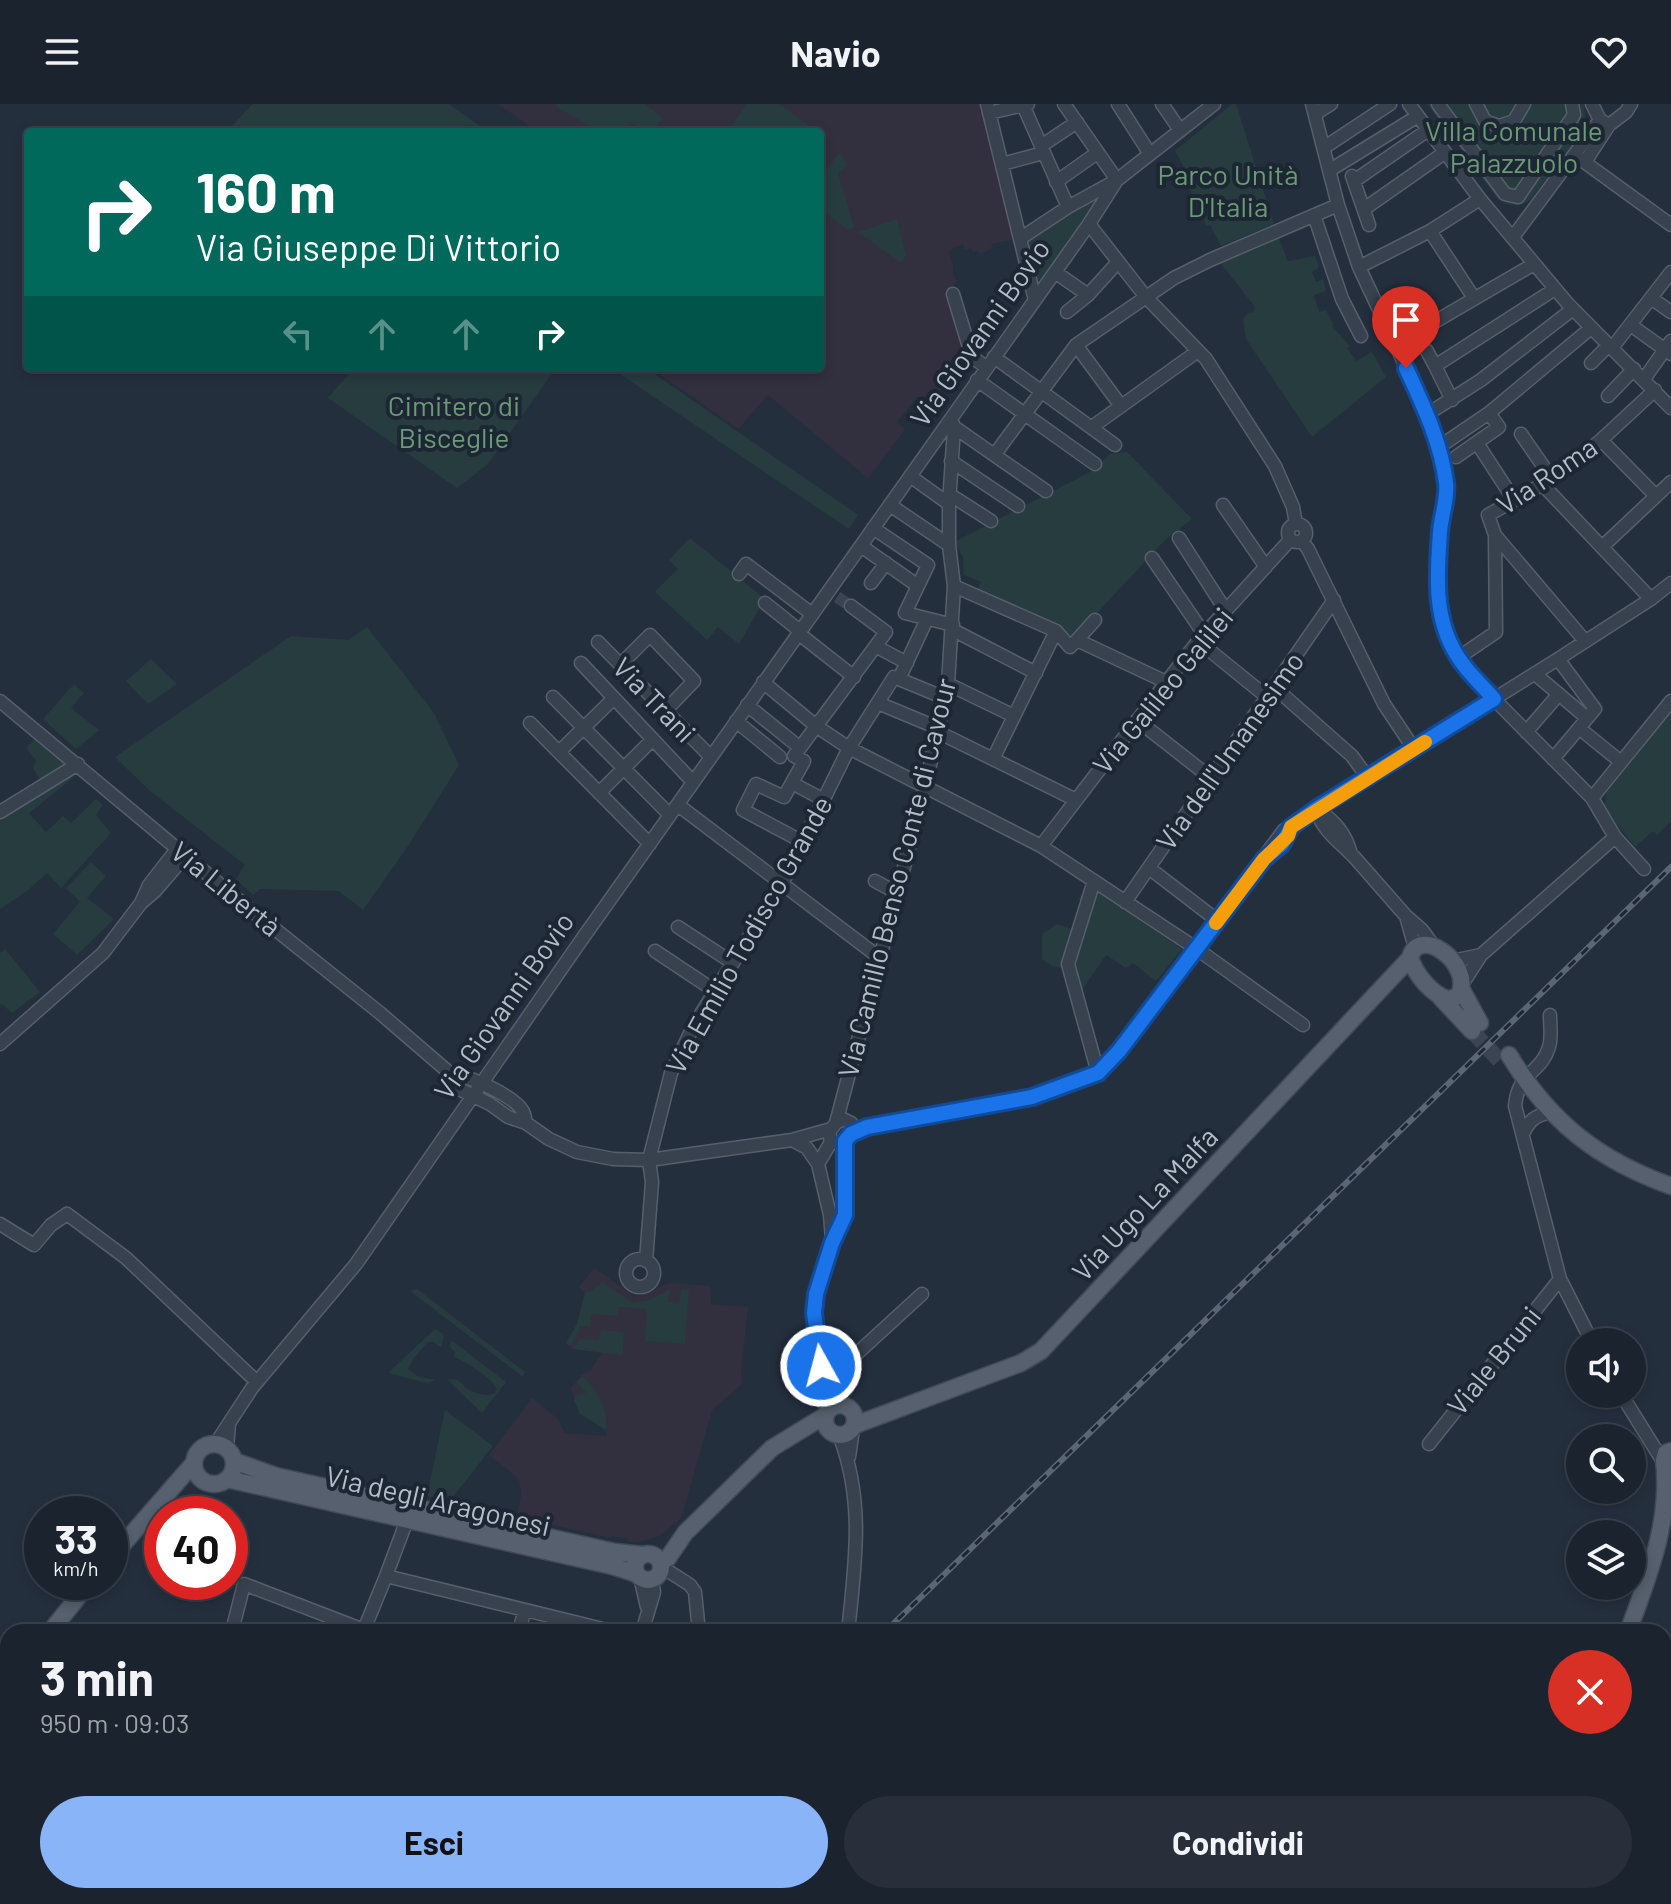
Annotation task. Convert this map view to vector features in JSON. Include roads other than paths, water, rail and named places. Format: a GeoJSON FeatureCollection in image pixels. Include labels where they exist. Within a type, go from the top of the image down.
{"type":"FeatureCollection","features":[{"type":"Feature","properties":{"kind":"main road"},"geometry":{"type":"LineString","coordinates":[[1424,944],[1433,945],[1461,970],[1476,1027],[1421,979],[1412,953],[1424,944]]}},
{"type":"Feature","properties":{"kind":"main road","name":"Via Ugo La Malfa"},"geometry":{"type":"LineString","coordinates":[[650,1568],[668,1558],[685,1533],[772,1448],[794,1434],[899,1410],[1021,1363],[1041,1351],[1412,953]]}},
{"type":"Feature","properties":{"kind":"main road"},"geometry":{"type":"LineString","coordinates":[[1391,978],[1421,979]]}},
{"type":"Feature","properties":{"kind":"main road"},"geometry":{"type":"LineString","coordinates":[[1441,998],[1455,999],[1463,987]]}},
{"type":"Feature","properties":{"kind":"main road"},"geometry":{"type":"LineString","coordinates":[[1505,1059],[1550,1112],[1597,1152],[1671,1186]]}},
{"type":"Feature","properties":{"kind":"main road"},"geometry":{"type":"LineString","coordinates":[[847,1407],[899,1410]]}},
{"type":"Feature","properties":{"kind":"main road"},"geometry":{"type":"LineString","coordinates":[[838,1424],[854,1414],[847,1407]]}},
{"type":"Feature","properties":{"kind":"main road"},"geometry":{"type":"LineString","coordinates":[[226,1451],[203,1446],[194,1457],[193,1464],[201,1480],[214,1484],[227,1479]]}},
{"type":"Feature","properties":{"kind":"main road","name":"Via Giovanni Bovio"},"geometry":{"type":"LineString","coordinates":[[226,1451],[234,1468],[227,1479]]}},
{"type":"Feature","properties":{"kind":"main road","name":"Via degli Aragonesi"},"geometry":{"type":"LineString","coordinates":[[226,1451],[276,1476],[410,1514]]}},
{"type":"Feature","properties":{"kind":"main road"},"geometry":{"type":"LineString","coordinates":[[1631,1624],[1658,1550],[1669,1506],[1667,1457]]}},
{"type":"Feature","properties":{"kind":"main road"},"geometry":{"type":"LineString","coordinates":[[166,1496],[193,1464]]}},
{"type":"Feature","properties":{"kind":"main road","name":"Via degli Aragonesi"},"geometry":{"type":"LineString","coordinates":[[227,1479],[615,1552],[650,1568]]}},
{"type":"Feature","properties":{"kind":"main road"},"geometry":{"type":"LineString","coordinates":[[173,1496],[201,1480]]}},
{"type":"Feature","properties":{"kind":"main road"},"geometry":{"type":"LineString","coordinates":[[128,1539],[144,1521]]}},
{"type":"Feature","properties":{"kind":"main road"},"geometry":{"type":"LineString","coordinates":[[1658,1550],[1671,1528]]}},
{"type":"Feature","properties":{"kind":"main road"},"geometry":{"type":"LineString","coordinates":[[56,1624],[76,1600]]}},
{"type":"Feature","properties":{"kind":"street"},"geometry":{"type":"LineString","coordinates":[[1021,238],[1117,180],[1064,104]]}},
{"type":"Feature","properties":{"kind":"street"},"geometry":{"type":"LineString","coordinates":[[1118,104],[1150,154]]}},
{"type":"Feature","properties":{"kind":"street"},"geometry":{"type":"LineString","coordinates":[[1162,104],[1180,130]]}},
{"type":"Feature","properties":{"kind":"street","name":"Via Giovanni Bovio"},"geometry":{"type":"LineString","coordinates":[[226,1451],[229,1420],[254,1385],[356,1264],[763,682],[812,614],[833,594],[873,528],[952,423],[977,380],[1117,180],[1214,104]]}},
{"type":"Feature","properties":{"kind":"street"},"geometry":{"type":"LineString","coordinates":[[1331,104],[1314,109],[1338,205],[1359,267],[1428,414],[1439,447],[1447,486],[1440,526],[1437,586],[1439,608],[1458,658],[1592,798],[1615,837],[1644,869]]}},
{"type":"Feature","properties":{"kind":"street"},"geometry":{"type":"LineString","coordinates":[[1325,147],[1390,104]]}},
{"type":"Feature","properties":{"kind":"street"},"geometry":{"type":"LineString","coordinates":[[1409,104],[1480,199],[1555,289],[1591,328],[1669,401]]}},
{"type":"Feature","properties":{"kind":"street"},"geometry":{"type":"LineString","coordinates":[[1438,104],[1505,194],[1518,197],[1574,115],[1572,104]]}},
{"type":"Feature","properties":{"kind":"street"},"geometry":{"type":"LineString","coordinates":[[1460,134],[1478,110],[1492,125],[1504,126],[1519,116],[1524,104]]}},
{"type":"Feature","properties":{"kind":"street"},"geometry":{"type":"LineString","coordinates":[[1592,104],[1605,122]]}},
{"type":"Feature","properties":{"kind":"street"},"geometry":{"type":"LineString","coordinates":[[1513,237],[1580,159],[1605,122],[1626,112],[1631,104]]}},
{"type":"Feature","properties":{"kind":"street"},"geometry":{"type":"LineString","coordinates":[[1035,300],[988,108],[1025,105],[1068,207]]}},
{"type":"Feature","properties":{"kind":"street"},"geometry":{"type":"LineString","coordinates":[[1330,170],[1418,116]]}},
{"type":"Feature","properties":{"kind":"street"},"geometry":{"type":"LineString","coordinates":[[1002,164],[1042,149],[1077,122]]}},
{"type":"Feature","properties":{"kind":"street"},"geometry":{"type":"LineString","coordinates":[[1354,181],[1428,130]]}},
{"type":"Feature","properties":{"kind":"street"},"geometry":{"type":"LineString","coordinates":[[1056,182],[1097,153]]}},
{"type":"Feature","properties":{"kind":"street"},"geometry":{"type":"LineString","coordinates":[[1364,209],[1444,153]]}},
{"type":"Feature","properties":{"kind":"street"},"geometry":{"type":"LineString","coordinates":[[1580,159],[1671,225]]}},
{"type":"Feature","properties":{"kind":"street"},"geometry":{"type":"LineString","coordinates":[[1348,161],[1369,225]]}},
{"type":"Feature","properties":{"kind":"street"},"geometry":{"type":"LineString","coordinates":[[1359,267],[1430,231],[1480,199]]}},
{"type":"Feature","properties":{"kind":"street"},"geometry":{"type":"LineString","coordinates":[[995,454],[1076,345],[1174,278],[1338,205]]}},
{"type":"Feature","properties":{"kind":"street"},"geometry":{"type":"LineString","coordinates":[[1314,215],[1342,299],[1361,336]]}},
{"type":"Feature","properties":{"kind":"street"},"geometry":{"type":"LineString","coordinates":[[1089,224],[1145,296],[1206,359],[1275,466],[1293,507],[1296,524],[1288,531],[1334,600],[1384,704],[1414,749]]}},
{"type":"Feature","properties":{"kind":"street"},"geometry":{"type":"LineString","coordinates":[[1430,231],[1472,295]]}},
{"type":"Feature","properties":{"kind":"street"},"geometry":{"type":"LineString","coordinates":[[1067,312],[1088,295],[1118,262]]}},
{"type":"Feature","properties":{"kind":"street"},"geometry":{"type":"LineString","coordinates":[[1395,345],[1534,264]]}},
{"type":"Feature","properties":{"kind":"street"},"geometry":{"type":"LineString","coordinates":[[1055,272],[1088,295]]}},
{"type":"Feature","properties":{"kind":"street"},"geometry":{"type":"LineString","coordinates":[[1591,363],[1632,326],[1671,272]]}},
{"type":"Feature","properties":{"kind":"street"},"geometry":{"type":"LineString","coordinates":[[1435,366],[1555,289]]}},
{"type":"Feature","properties":{"kind":"street"},"geometry":{"type":"LineString","coordinates":[[953,294],[972,357],[990,362],[1041,389],[1115,445]]}},
{"type":"Feature","properties":{"kind":"street"},"geometry":{"type":"LineString","coordinates":[[1651,298],[1671,312]]}},
{"type":"Feature","properties":{"kind":"street"},"geometry":{"type":"LineString","coordinates":[[1434,410],[1573,309]]}},
{"type":"Feature","properties":{"kind":"street"},"geometry":{"type":"LineString","coordinates":[[1608,396],[1669,348],[1632,326]]}},
{"type":"Feature","properties":{"kind":"street"},"geometry":{"type":"LineString","coordinates":[[1439,447],[1489,413],[1591,328]]}},
{"type":"Feature","properties":{"kind":"street"},"geometry":{"type":"LineString","coordinates":[[1076,345],[1121,406]]}},
{"type":"Feature","properties":{"kind":"street"},"geometry":{"type":"LineString","coordinates":[[1092,427],[1198,351]]}},
{"type":"Feature","properties":{"kind":"street"},"geometry":{"type":"LineString","coordinates":[[1427,351],[1450,401]]}},
{"type":"Feature","properties":{"kind":"street"},"geometry":{"type":"LineString","coordinates":[[977,380],[1095,464]]}},
{"type":"Feature","properties":{"kind":"street","name":"Via Roma"},"geometry":{"type":"LineString","coordinates":[[1458,658],[1496,632],[1495,535],[1488,515],[1547,481],[1601,440],[1655,390]]}},
{"type":"Feature","properties":{"kind":"street"},"geometry":{"type":"LineString","coordinates":[[1456,457],[1499,427],[1489,413]]}},
{"type":"Feature","properties":{"kind":"street"},"geometry":{"type":"LineString","coordinates":[[952,423],[1046,491]]}},
{"type":"Feature","properties":{"kind":"street","name":"Via Camillo Benso Conte di Cavour"},"geometry":{"type":"LineString","coordinates":[[821,1366],[814,1313],[816,1294],[832,1243],[845,1215],[840,1131],[843,1098],[925,788],[948,684],[954,586],[949,545],[952,423]]}},
{"type":"Feature","properties":{"kind":"street"},"geometry":{"type":"LineString","coordinates":[[1521,434],[1547,481],[1651,599]]}},
{"type":"Feature","properties":{"kind":"street"},"geometry":{"type":"LineString","coordinates":[[1601,440],[1656,496]]}},
{"type":"Feature","properties":{"kind":"street"},"geometry":{"type":"LineString","coordinates":[[1477,443],[1514,500]]}},
{"type":"Feature","properties":{"kind":"street"},"geometry":{"type":"LineString","coordinates":[[951,461],[1018,506]]}},
{"type":"Feature","properties":{"kind":"street"},"geometry":{"type":"LineString","coordinates":[[910,476],[991,521]]}},
{"type":"Feature","properties":{"kind":"street"},"geometry":{"type":"LineString","coordinates":[[1602,547],[1671,482]]}},
{"type":"Feature","properties":{"kind":"street"},"geometry":{"type":"LineString","coordinates":[[890,505],[949,545]]}},
{"type":"Feature","properties":{"kind":"street"},"geometry":{"type":"LineString","coordinates":[[1223,505],[1266,567]]}},
{"type":"Feature","properties":{"kind":"street"},"geometry":{"type":"LineString","coordinates":[[873,528],[928,565],[905,613],[953,628],[1036,673]]}},
{"type":"Feature","properties":{"kind":"street"},"geometry":{"type":"LineString","coordinates":[[1495,535],[1585,641]]}},
{"type":"Feature","properties":{"kind":"street"},"geometry":{"type":"LineString","coordinates":[[1179,538],[1226,611]]}},
{"type":"Feature","properties":{"kind":"street","name":"Via Galileo Galilei"},"geometry":{"type":"LineString","coordinates":[[1041,846],[1201,638],[1266,567],[1296,540]]}},
{"type":"Feature","properties":{"kind":"street"},"geometry":{"type":"LineString","coordinates":[[861,546],[918,586]]}},
{"type":"Feature","properties":{"kind":"street"},"geometry":{"type":"LineString","coordinates":[[1152,558],[1201,638],[1352,756],[1368,778]]}},
{"type":"Feature","properties":{"kind":"street"},"geometry":{"type":"LineString","coordinates":[[871,583],[886,563]]}},
{"type":"Feature","properties":{"kind":"street"},"geometry":{"type":"LineString","coordinates":[[739,574],[746,564],[812,614]]}},
{"type":"Feature","properties":{"kind":"street"},"geometry":{"type":"LineString","coordinates":[[483,1083],[522,1110],[526,1123],[549,1139],[577,1152],[613,1159],[649,1160],[797,1139],[1032,1097],[1098,1073],[1119,1051],[1264,859],[1282,844],[1291,827],[1535,674],[1671,583]]}},
{"type":"Feature","properties":{"kind":"street"},"geometry":{"type":"LineString","coordinates":[[954,586],[1056,631],[1070,647],[1095,620]]}},
{"type":"Feature","properties":{"kind":"street","name":"Via dell'Umanesimo"},"geometry":{"type":"LineString","coordinates":[[1125,902],[1334,600]]}},
{"type":"Feature","properties":{"kind":"street"},"geometry":{"type":"LineString","coordinates":[[765,603],[854,677]]}},
{"type":"Feature","properties":{"kind":"street"},"geometry":{"type":"LineString","coordinates":[[803,842],[743,810],[756,784],[784,797],[804,761],[794,756],[886,632],[851,606]]}},
{"type":"Feature","properties":{"kind":"street","name":"Via Emilio Todisco Grande"},"geometry":{"type":"LineString","coordinates":[[646,1261],[652,1182],[649,1160],[671,1073],[694,1025],[782,884],[849,748],[907,663],[927,619]]}},
{"type":"Feature","properties":{"kind":"street"},"geometry":{"type":"LineString","coordinates":[[993,759],[1056,631]]}},
{"type":"Feature","properties":{"kind":"street"},"geometry":{"type":"LineString","coordinates":[[620,665],[650,635],[694,681],[665,711]]}},
{"type":"Feature","properties":{"kind":"street"},"geometry":{"type":"LineString","coordinates":[[1077,640],[1166,682]]}},
{"type":"Feature","properties":{"kind":"street","name":"Via Trani"},"geometry":{"type":"LineString","coordinates":[[598,642],[711,757]]}},
{"type":"Feature","properties":{"kind":"street"},"geometry":{"type":"LineString","coordinates":[[877,647],[907,663]]}},
{"type":"Feature","properties":{"kind":"street"},"geometry":{"type":"LineString","coordinates":[[1558,659],[1587,718],[1621,762]]}},
{"type":"Feature","properties":{"kind":"street"},"geometry":{"type":"LineString","coordinates":[[581,663],[693,782]]}},
{"type":"Feature","properties":{"kind":"street"},"geometry":{"type":"LineString","coordinates":[[1535,674],[1587,718]]}},
{"type":"Feature","properties":{"kind":"street"},"geometry":{"type":"LineString","coordinates":[[897,678],[945,698]]}},
{"type":"Feature","properties":{"kind":"street"},"geometry":{"type":"LineString","coordinates":[[763,682],[816,726],[849,748],[1041,846],[1197,949],[1303,1025]]}},
{"type":"Feature","properties":{"kind":"street"},"geometry":{"type":"LineString","coordinates":[[948,684],[1014,716]]}},
{"type":"Feature","properties":{"kind":"street"},"geometry":{"type":"LineString","coordinates":[[1526,732],[1559,694]]}},
{"type":"Feature","properties":{"kind":"street"},"geometry":{"type":"LineString","coordinates":[[553,697],[624,768],[674,810],[782,884],[880,958]]}},
{"type":"Feature","properties":{"kind":"street"},"geometry":{"type":"LineString","coordinates":[[559,752],[614,698]]}},
{"type":"Feature","properties":{"kind":"street","name":"Via Libertà"},"geometry":{"type":"LineString","coordinates":[[0,701],[380,1013],[452,1075],[459,1089],[475,1095],[508,1117],[526,1123]]}},
{"type":"Feature","properties":{"kind":"street"},"geometry":{"type":"LineString","coordinates":[[1592,798],[1671,701]]}},
{"type":"Feature","properties":{"kind":"street"},"geometry":{"type":"LineString","coordinates":[[878,703],[1076,800]]}},
{"type":"Feature","properties":{"kind":"street"},"geometry":{"type":"LineString","coordinates":[[747,705],[794,743]]}},
{"type":"Feature","properties":{"kind":"street"},"geometry":{"type":"LineString","coordinates":[[1553,759],[1587,718]]}},
{"type":"Feature","properties":{"kind":"street"},"geometry":{"type":"LineString","coordinates":[[1137,720],[1211,778]]}},
{"type":"Feature","properties":{"kind":"street"},"geometry":{"type":"LineString","coordinates":[[736,721],[780,757]]}},
{"type":"Feature","properties":{"kind":"street"},"geometry":{"type":"LineString","coordinates":[[530,723],[650,844]]}},
{"type":"Feature","properties":{"kind":"street"},"geometry":{"type":"LineString","coordinates":[[599,793],[653,739]]}},
{"type":"Feature","properties":{"kind":"street"},"geometry":{"type":"LineString","coordinates":[[0,812],[78,764]]}},
{"type":"Feature","properties":{"kind":"street"},"geometry":{"type":"LineString","coordinates":[[792,783],[824,800]]}},
{"type":"Feature","properties":{"kind":"street"},"geometry":{"type":"LineString","coordinates":[[1316,809],[1328,816],[1347,837],[1351,854],[1433,945]]}},
{"type":"Feature","properties":{"kind":"street"},"geometry":{"type":"LineString","coordinates":[[1463,987],[1481,955],[1615,837]]}},
{"type":"Feature","properties":{"kind":"street"},"geometry":{"type":"LineString","coordinates":[[0,1044],[103,953],[141,903],[149,885],[181,852]]}},
{"type":"Feature","properties":{"kind":"street"},"geometry":{"type":"LineString","coordinates":[[1149,868],[1218,921]]}},
{"type":"Feature","properties":{"kind":"street"},"geometry":{"type":"LineString","coordinates":[[875,881],[897,893]]}},
{"type":"Feature","properties":{"kind":"street"},"geometry":{"type":"LineString","coordinates":[[1094,881],[1068,964],[1098,1073]]}},
{"type":"Feature","properties":{"kind":"street"},"geometry":{"type":"LineString","coordinates":[[1406,916],[1412,953]]}},
{"type":"Feature","properties":{"kind":"street"},"geometry":{"type":"LineString","coordinates":[[678,927],[733,963]]}},
{"type":"Feature","properties":{"kind":"street"},"geometry":{"type":"LineString","coordinates":[[655,951],[715,991]]}},
{"type":"Feature","properties":{"kind":"street"},"geometry":{"type":"LineString","coordinates":[[1452,961],[1481,955]]}},
{"type":"Feature","properties":{"kind":"street"},"geometry":{"type":"LineString","coordinates":[[1550,1015],[1549,1046],[1541,1062],[1516,1089],[1515,1106],[1560,1279],[1585,1328]]}},
{"type":"Feature","properties":{"kind":"street","name":"Via Libertà"},"geometry":{"type":"LineString","coordinates":[[452,1075],[463,1075],[483,1083]]}},
{"type":"Feature","properties":{"kind":"street"},"geometry":{"type":"LineString","coordinates":[[1523,1134],[1528,1122],[1537,1115],[1550,1112]]}},
{"type":"Feature","properties":{"kind":"street"},"geometry":{"type":"LineString","coordinates":[[797,1139],[818,1164],[840,1131]]}},
{"type":"Feature","properties":{"kind":"street","name":"Via Camillo Benso Conte di Cavour"},"geometry":{"type":"LineString","coordinates":[[818,1164],[830,1215],[832,1243]]}},
{"type":"Feature","properties":{"kind":"street"},"geometry":{"type":"LineString","coordinates":[[0,1224],[34,1245],[51,1225],[67,1214],[126,1258],[254,1385]]}},
{"type":"Feature","properties":{"kind":"street","name":"Viale Bruni"},"geometry":{"type":"LineString","coordinates":[[1429,1444],[1560,1279]]}},
{"type":"Feature","properties":{"kind":"street"},"geometry":{"type":"LineString","coordinates":[[827,1381],[922,1294]]}},
{"type":"Feature","properties":{"kind":"street"},"geometry":{"type":"LineString","coordinates":[[821,1366],[830,1389],[847,1407]]}},
{"type":"Feature","properties":{"kind":"street"},"geometry":{"type":"LineString","coordinates":[[821,1366],[822,1396],[838,1424],[849,1460],[858,1543],[849,1624]]}},
{"type":"Feature","properties":{"kind":"street"},"geometry":{"type":"LineString","coordinates":[[1631,1408],[1667,1457]]}},
{"type":"Feature","properties":{"kind":"street"},"geometry":{"type":"LineString","coordinates":[[367,1624],[410,1514]]}},
{"type":"Feature","properties":{"kind":"street"},"geometry":{"type":"LineString","coordinates":[[644,1624],[650,1568],[690,1585],[695,1592],[698,1624]]}},
{"type":"Feature","properties":{"kind":"street"},"geometry":{"type":"LineString","coordinates":[[386,1576],[579,1624]]}},
{"type":"Feature","properties":{"kind":"street"},"geometry":{"type":"LineString","coordinates":[[248,1586],[346,1624]]}},
{"type":"Feature","properties":{"kind":"street"},"geometry":{"type":"LineString","coordinates":[[234,1624],[240,1600]]}},
{"type":"Feature","properties":{"kind":"street"},"geometry":{"type":"LineString","coordinates":[[521,1624],[524,1612]]}},
{"type":"Feature","properties":{"kind":"tunnel"},"geometry":{"type":"LineString","coordinates":[[837,597],[851,606]]}},
{"type":"Feature","properties":{"kind":"tunnel"},"geometry":{"type":"LineString","coordinates":[[1472,1031],[1502,1063]]}},
{"type":"Feature","properties":{"kind":"railway"},"geometry":{"type":"LineString","coordinates":[[893,1624],[1671,867]]}},
{"type":"Feature","properties":{"kind":"park label","name":"Villa Comunale Palazzuolo"},"geometry":{"type":"Point","coordinates":[1514,147]}},
{"type":"Feature","properties":{"kind":"park label","name":"Parco Unità D'Italia"},"geometry":{"type":"Point","coordinates":[1228,191]}},
{"type":"Feature","properties":{"kind":"park label","name":"Cimitero di Bisceglie"},"geometry":{"type":"Point","coordinates":[454,422]}}]}
